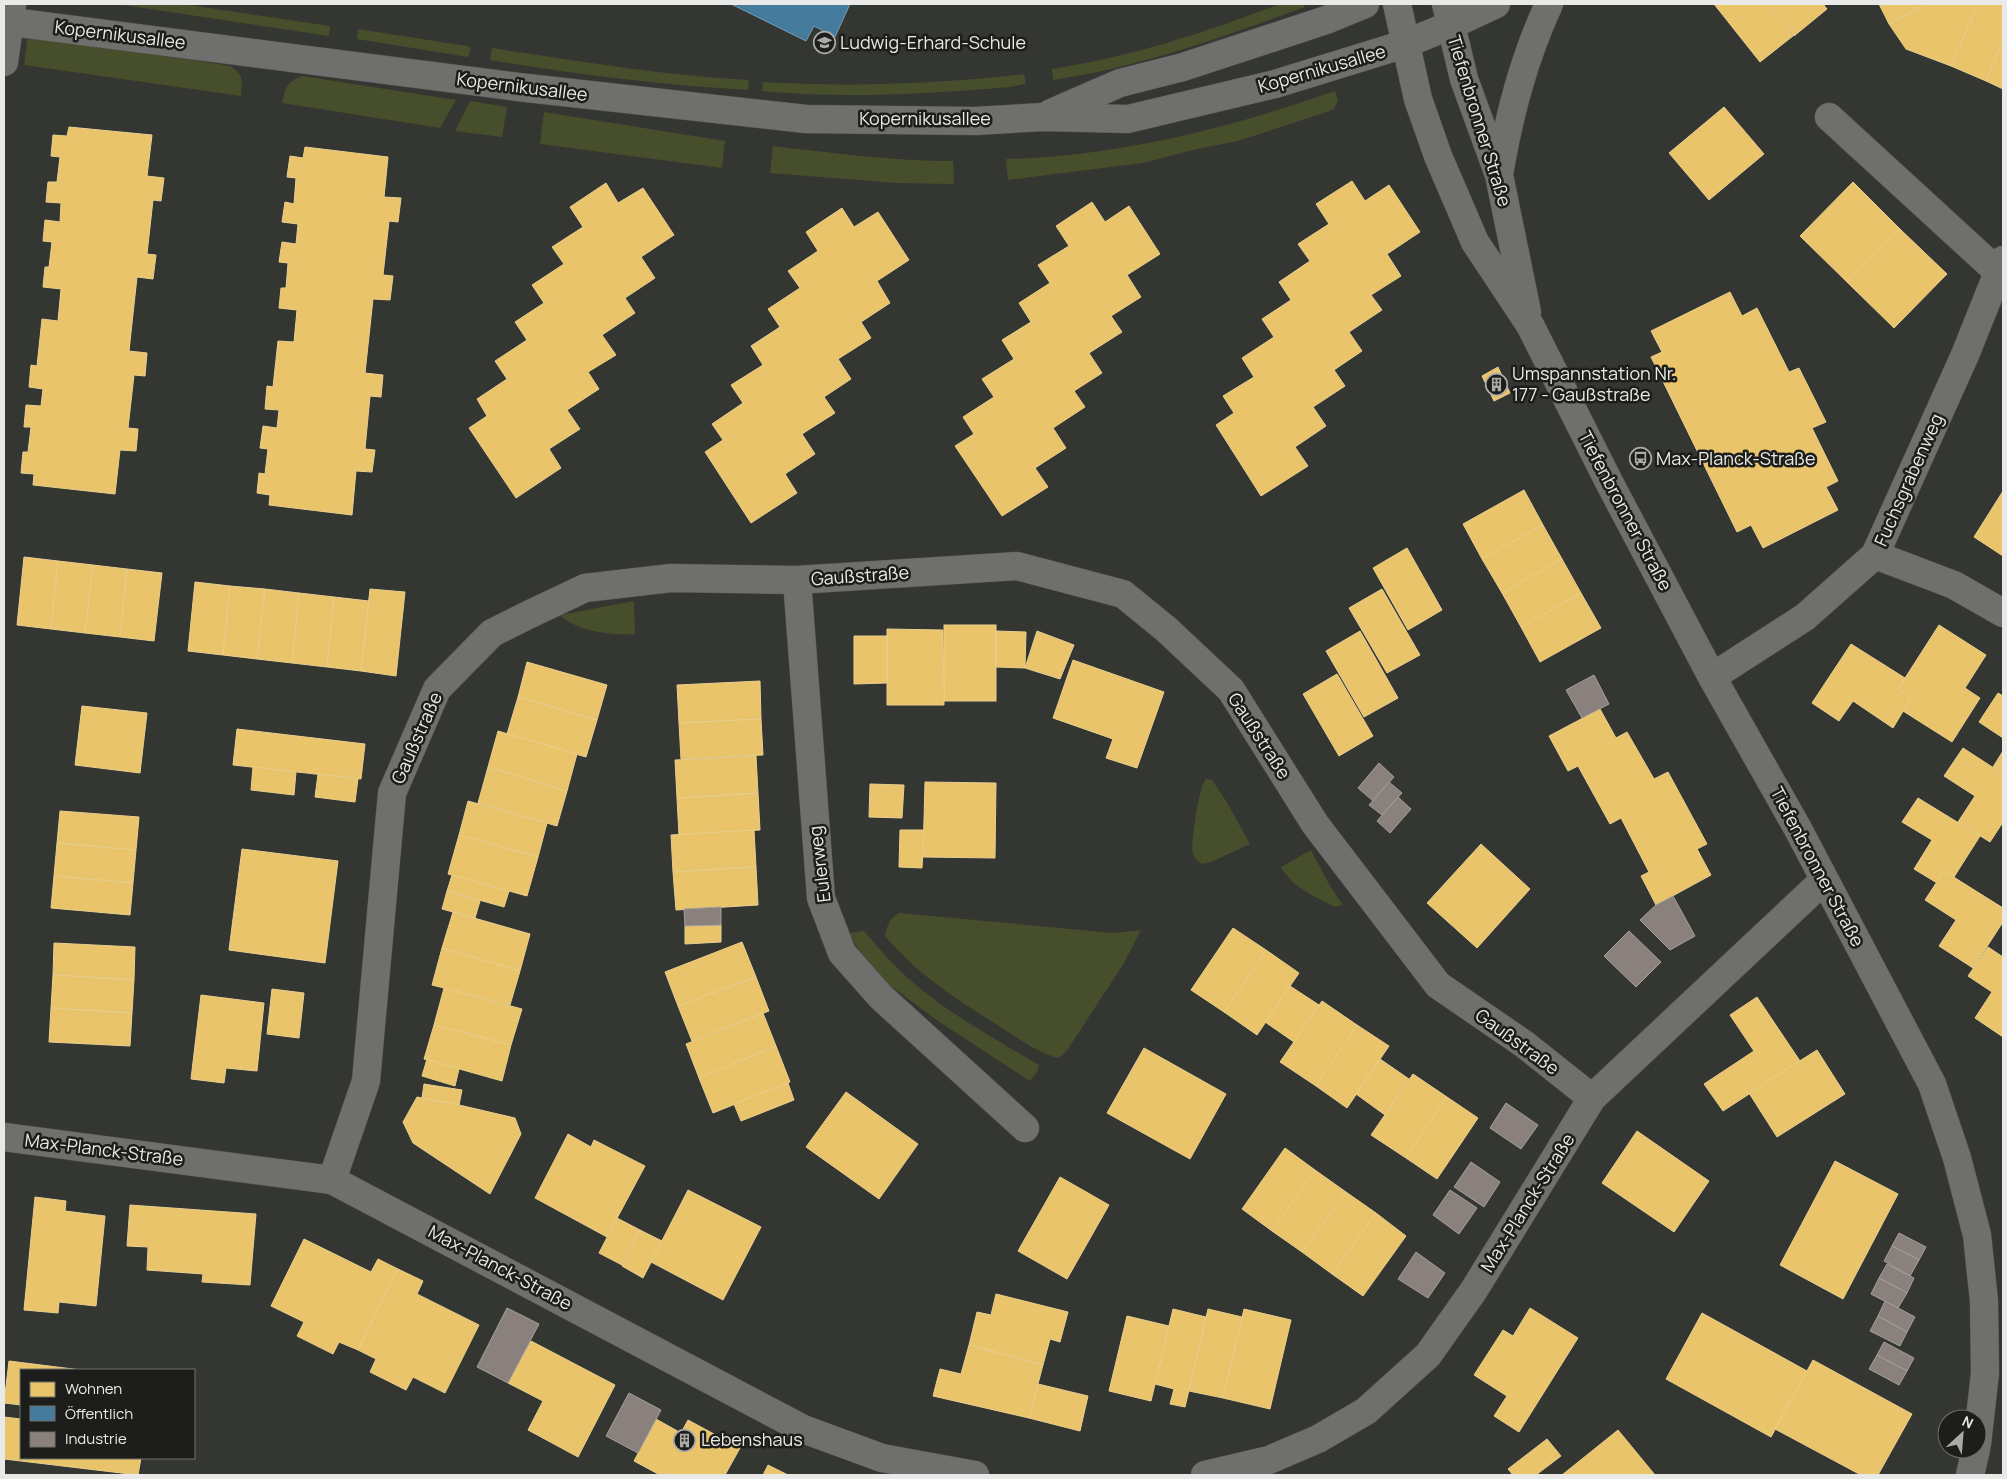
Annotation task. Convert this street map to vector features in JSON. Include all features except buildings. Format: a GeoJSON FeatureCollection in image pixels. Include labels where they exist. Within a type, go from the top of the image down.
{"type":"FeatureCollection","features":[{"type":"Feature","properties":{"kind":"street","name":"Kopernikusallee"},"geometry":{"type":"LineString","coordinates":[[1043,117],[1120,83],[1184,67],[1326,20],[1365,4]]}},
{"type":"Feature","properties":{"kind":"street","name":"Tiefenbronner Straße"},"geometry":{"type":"LineString","coordinates":[[1397,4],[1418,99],[1438,156],[1474,242],[1530,325],[1566,398],[1712,677],[1824,880],[1932,1084],[1958,1158],[1977,1235],[1984,1301],[1985,1373],[1981,1409]]}},
{"type":"Feature","properties":{"kind":"street","name":"Tiefenbronner Straße"},"geometry":{"type":"LineString","coordinates":[[1496,4],[1449,14],[1464,78],[1499,175],[1530,325]]}},
{"type":"Feature","properties":{"kind":"street"},"geometry":{"type":"LineString","coordinates":[[1499,175],[1509,119],[1521,73],[1550,4]]}},
{"type":"Feature","properties":{"kind":"street","name":"Kopernikusallee"},"geometry":{"type":"LineString","coordinates":[[8,15],[518,87],[806,120],[975,120],[1043,117],[1128,119],[1275,84],[1405,44],[1449,14]]}},
{"type":"Feature","properties":{"kind":"street"},"geometry":{"type":"LineString","coordinates":[[4,62],[8,15]]}},
{"type":"Feature","properties":{"kind":"street","name":"Fuchsgrabenweg"},"geometry":{"type":"LineString","coordinates":[[1712,677],[1805,617],[1875,555],[1961,364],[2001,266],[1829,117]]}},
{"type":"Feature","properties":{"kind":"street"},"geometry":{"type":"LineString","coordinates":[[1875,555],[1954,585],[2003,613]]}},
{"type":"Feature","properties":{"kind":"street","name":"Gaußstraße"},"geometry":{"type":"LineString","coordinates":[[332,1180],[366,1081],[392,793],[437,688],[492,633],[585,588],[671,578],[797,580],[1018,566],[1123,594],[1166,629],[1231,690],[1315,824],[1438,985],[1524,1044],[1592,1098]]}},
{"type":"Feature","properties":{"kind":"street","name":"Eulerweg"},"geometry":{"type":"LineString","coordinates":[[797,580],[821,898],[842,953],[881,997],[1025,1128]]}},
{"type":"Feature","properties":{"kind":"street","name":"Max-Planck-Straße"},"geometry":{"type":"LineString","coordinates":[[1205,1475],[1269,1460],[1318,1440],[1366,1411],[1428,1355],[1474,1290],[1592,1098],[1824,880]]}},
{"type":"Feature","properties":{"kind":"street","name":"Max-Planck-Straße"},"geometry":{"type":"LineString","coordinates":[[4,1137],[332,1180],[804,1428],[882,1458],[974,1475]]}},
{"type":"Feature","properties":{"kind":"street"},"geometry":{"type":"LineString","coordinates":[[1970,1475],[1974,1459]]}},
{"type":"Feature","properties":{"kind":"green space"},"geometry":{"type":"Polygon","coordinates":[[[117,4],[183,4],[330,26],[329,36],[117,4]]]}},
{"type":"Feature","properties":{"kind":"green space"},"geometry":{"type":"Polygon","coordinates":[[[1280,4],[1304,4],[1305,7],[1212,40],[1150,59],[1053,80],[1052,69],[1140,50],[1223,25],[1280,4]]]}},
{"type":"Feature","properties":{"kind":"green space"},"geometry":{"type":"Polygon","coordinates":[[[358,29],[471,48],[468,57],[357,39],[358,29]]]}},
{"type":"Feature","properties":{"kind":"green space"},"geometry":{"type":"Polygon","coordinates":[[[46,36],[230,66],[240,75],[241,96],[24,65],[27,40],[46,36]]]}},
{"type":"Feature","properties":{"kind":"green space"},"geometry":{"type":"Polygon","coordinates":[[[492,48],[652,71],[749,80],[748,90],[619,78],[490,60],[492,48]]]}},
{"type":"Feature","properties":{"kind":"green space"},"geometry":{"type":"Polygon","coordinates":[[[1024,74],[1026,84],[947,92],[824,95],[762,91],[763,82],[894,84],[1024,74]]]}},
{"type":"Feature","properties":{"kind":"green space"},"geometry":{"type":"Polygon","coordinates":[[[303,76],[456,100],[440,128],[282,103],[288,85],[293,80],[303,76]]]}},
{"type":"Feature","properties":{"kind":"green space"},"geometry":{"type":"Polygon","coordinates":[[[1335,91],[1338,101],[1333,110],[1238,141],[1143,163],[1008,180],[1006,159],[1090,152],[1173,138],[1255,117],[1335,91]]]}},
{"type":"Feature","properties":{"kind":"green space"},"geometry":{"type":"Polygon","coordinates":[[[470,101],[507,107],[502,137],[455,131],[470,101]]]}},
{"type":"Feature","properties":{"kind":"green space"},"geometry":{"type":"Polygon","coordinates":[[[544,112],[725,141],[722,168],[540,144],[544,112]]]}},
{"type":"Feature","properties":{"kind":"green space"},"geometry":{"type":"Polygon","coordinates":[[[773,146],[886,158],[953,161],[954,184],[896,183],[770,173],[773,146]]]}},
{"type":"Feature","properties":{"kind":"green space"},"geometry":{"type":"Polygon","coordinates":[[[634,601],[635,634],[616,634],[584,629],[560,615],[634,601]]]}},
{"type":"Feature","properties":{"kind":"green space"},"geometry":{"type":"Polygon","coordinates":[[[1206,779],[1212,780],[1250,844],[1211,862],[1202,864],[1195,857],[1192,848],[1198,801],[1206,779]]]}},
{"type":"Feature","properties":{"kind":"green space"},"geometry":{"type":"Polygon","coordinates":[[[1311,850],[1330,886],[1343,905],[1335,907],[1305,891],[1291,880],[1281,867],[1311,850]]]}},
{"type":"Feature","properties":{"kind":"green space"},"geometry":{"type":"Polygon","coordinates":[[[899,913],[1114,933],[1141,930],[1124,963],[1068,1049],[1057,1058],[1027,1044],[968,1006],[938,986],[911,963],[885,936],[889,922],[899,913]]]}},
{"type":"Feature","properties":{"kind":"green space"},"geometry":{"type":"Polygon","coordinates":[[[864,931],[896,967],[923,991],[972,1025],[1039,1065],[1037,1072],[1030,1081],[938,1021],[888,984],[858,949],[849,933],[864,931]]]}},
{"type":"Feature","properties":{"kind":"place","name":"Ludwig-Erhard-Schule"},"geometry":{"type":"Point","coordinates":[824,43]}},
{"type":"Feature","properties":{"kind":"place","name":"Umspannstation Nr. 177 - Gaußstraße"},"geometry":{"type":"Point","coordinates":[1496,384]}},
{"type":"Feature","properties":{"kind":"place","name":"Max-Planck-Straße"},"geometry":{"type":"Point","coordinates":[1640,459]}},
{"type":"Feature","properties":{"kind":"place","name":"Lebenshaus"},"geometry":{"type":"Point","coordinates":[685,1440]}}]}
